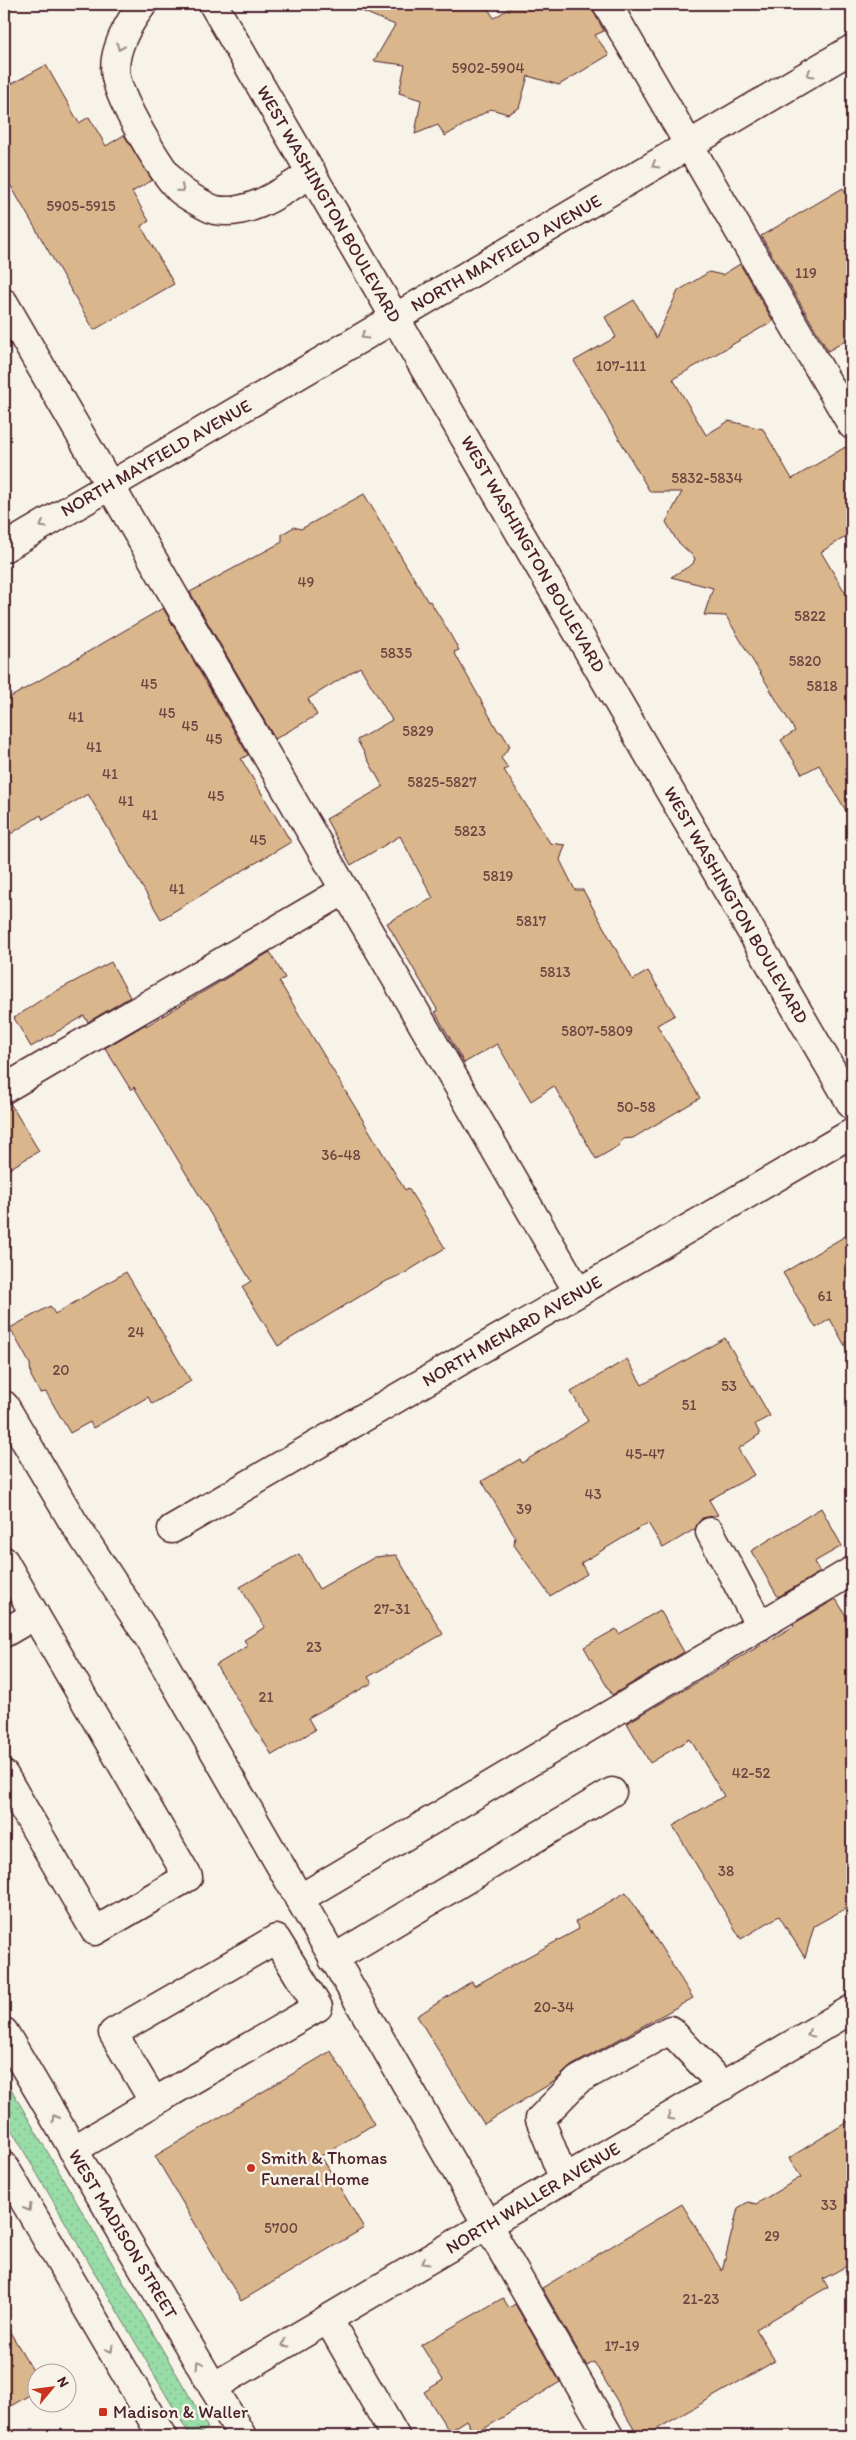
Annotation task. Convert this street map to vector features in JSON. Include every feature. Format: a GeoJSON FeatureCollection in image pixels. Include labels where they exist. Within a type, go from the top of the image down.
{"type":"FeatureCollection","features":[{"type":"Feature","properties":{"kind":"street"},"geometry":{"type":"LineString","coordinates":[[142,4],[131,20],[116,58],[116,76],[131,112],[163,167],[179,190],[214,210],[234,210],[270,199],[312,173]]}},
{"type":"Feature","properties":{"kind":"street","name":"WEST WASHINGTON BOULEVARD"},"geometry":{"type":"LineString","coordinates":[[213,4],[852,1105]]}},
{"type":"Feature","properties":{"kind":"street"},"geometry":{"type":"LineString","coordinates":[[607,4],[852,425]]}},
{"type":"Feature","properties":{"kind":"street","name":"NORTH MAYFIELD AVENUE"},"geometry":{"type":"LineString","coordinates":[[4,548],[852,49]]}},
{"type":"Feature","properties":{"kind":"street"},"geometry":{"type":"LineString","coordinates":[[4,303],[578,1292]]}},
{"type":"Feature","properties":{"kind":"street"},"geometry":{"type":"LineString","coordinates":[[4,1089],[345,890]]}},
{"type":"Feature","properties":{"kind":"street","name":"NORTH MENARD AVENUE"},"geometry":{"type":"LineString","coordinates":[[172,1529],[852,1133]]}},
{"type":"Feature","properties":{"kind":"street"},"geometry":{"type":"LineString","coordinates":[[4,1405],[72,1520],[151,1641],[609,2436]]}},
{"type":"Feature","properties":{"kind":"street"},"geometry":{"type":"LineString","coordinates":[[710,1532],[760,1626]]}},
{"type":"Feature","properties":{"kind":"street"},"geometry":{"type":"LineString","coordinates":[[4,1561],[188,1877],[95,1931],[4,1775]]}},
{"type":"Feature","properties":{"kind":"street"},"geometry":{"type":"LineString","coordinates":[[299,1899],[852,1571]]}},
{"type":"Feature","properties":{"kind":"street"},"geometry":{"type":"LineString","coordinates":[[4,1633],[35,1615]]}},
{"type":"Feature","properties":{"kind":"street"},"geometry":{"type":"LineString","coordinates":[[333,1959],[612,1792]]}},
{"type":"Feature","properties":{"kind":"street"},"geometry":{"type":"LineString","coordinates":[[73,2150],[318,2007],[276,1939],[113,2033],[154,2102]]}},
{"type":"Feature","properties":{"kind":"street","name":"NORTH WALLER AVENUE"},"geometry":{"type":"LineString","coordinates":[[213,2387],[852,2009]]}},
{"type":"Feature","properties":{"kind":"street"},"geometry":{"type":"LineString","coordinates":[[564,2180],[540,2119],[578,2080],[670,2030],[723,2086]]}},
{"type":"Feature","properties":{"kind":"street","name":"WEST MADISON STREET"},"geometry":{"type":"LineString","coordinates":[[4,2032],[242,2436]]}},
{"type":"Feature","properties":{"kind":"street"},"geometry":{"type":"LineString","coordinates":[[4,2166],[162,2436]]}},
{"type":"Feature","properties":{"kind":"street"},"geometry":{"type":"LineString","coordinates":[[328,2319],[395,2436]]}},
{"type":"Feature","properties":{"kind":"green space"},"geometry":{"type":"Polygon","coordinates":[[[4,2077],[208,2428],[195,2436],[190,2436],[4,2117],[4,2077]]]}},
{"type":"Feature","properties":{"kind":"building"},"geometry":{"type":"Polygon","coordinates":[[[345,4],[485,4],[494,18],[516,4],[589,4],[604,31],[595,35],[609,55],[559,85],[528,76],[519,108],[508,114],[491,109],[445,136],[438,125],[415,134],[421,100],[399,93],[405,65],[374,61],[395,25],[345,4]]]}},
{"type":"Feature","properties":{"kind":"building"},"geometry":{"type":"Polygon","coordinates":[[[46,65],[79,123],[89,117],[106,146],[124,135],[152,180],[132,192],[149,221],[141,226],[174,284],[94,330],[4,174],[4,88],[46,65]]]}},
{"type":"Feature","properties":{"kind":"building"},"geometry":{"type":"Polygon","coordinates":[[[843,188],[852,204],[852,337],[828,351],[761,236],[843,188]]]}},
{"type":"Feature","properties":{"kind":"building"},"geometry":{"type":"Polygon","coordinates":[[[740,264],[773,321],[673,379],[706,435],[729,421],[763,429],[792,479],[852,443],[852,533],[821,552],[852,604],[852,821],[819,765],[802,774],[781,740],[795,731],[726,616],[704,615],[713,588],[671,577],[693,564],[695,558],[677,541],[666,522],[682,492],[650,492],[574,361],[616,337],[605,317],[634,300],[656,338],[678,291],[709,272],[722,275],[740,264]]]}},
{"type":"Feature","properties":{"kind":"building"},"geometry":{"type":"Polygon","coordinates":[[[364,494],[428,602],[430,601],[446,627],[459,650],[454,652],[498,731],[502,733],[510,746],[501,758],[508,768],[504,770],[550,843],[565,845],[560,860],[575,890],[583,890],[633,980],[648,971],[675,1015],[657,1025],[700,1098],[633,1138],[623,1139],[617,1147],[596,1159],[554,1086],[531,1101],[497,1044],[464,1063],[435,1012],[438,1011],[387,923],[433,898],[400,836],[351,865],[326,819],[383,787],[357,740],[392,720],[360,667],[308,699],[317,715],[275,739],[190,592],[282,542],[282,534],[294,527],[301,529],[364,494]]]}},
{"type":"Feature","properties":{"kind":"building"},"geometry":{"type":"Polygon","coordinates":[[[163,608],[248,755],[241,759],[291,842],[161,919],[88,794],[43,820],[41,815],[4,838],[4,701],[163,608]]]}},
{"type":"Feature","properties":{"kind":"building"},"geometry":{"type":"Polygon","coordinates":[[[270,952],[285,978],[279,981],[405,1190],[408,1188],[445,1248],[405,1273],[382,1283],[278,1346],[242,1287],[251,1281],[134,1087],[131,1090],[105,1048],[146,1024],[146,1026],[270,952]]]}},
{"type":"Feature","properties":{"kind":"building"},"geometry":{"type":"Polygon","coordinates":[[[111,962],[130,997],[88,1022],[84,1016],[31,1047],[14,1018],[47,996],[111,962]]]}},
{"type":"Feature","properties":{"kind":"building"},"geometry":{"type":"Polygon","coordinates":[[[10,1103],[39,1151],[4,1172],[4,1105],[10,1103]]]}},
{"type":"Feature","properties":{"kind":"building"},"geometry":{"type":"Polygon","coordinates":[[[852,1232],[852,1358],[830,1319],[816,1328],[783,1273],[852,1232]]]}},
{"type":"Feature","properties":{"kind":"building"},"geometry":{"type":"Polygon","coordinates":[[[126,1272],[191,1381],[152,1404],[148,1397],[93,1428],[90,1422],[70,1433],[46,1392],[40,1393],[31,1376],[30,1364],[10,1328],[50,1306],[55,1314],[126,1272]]]}},
{"type":"Feature","properties":{"kind":"building"},"geometry":{"type":"Polygon","coordinates":[[[725,1338],[770,1416],[755,1424],[760,1434],[738,1449],[754,1475],[709,1500],[718,1515],[702,1518],[695,1529],[663,1548],[648,1523],[581,1563],[587,1574],[550,1596],[514,1545],[515,1537],[482,1481],[520,1459],[522,1463],[588,1421],[571,1392],[627,1359],[642,1385],[725,1338]]]}},
{"type":"Feature","properties":{"kind":"building"},"geometry":{"type":"Polygon","coordinates":[[[821,1508],[842,1546],[814,1562],[820,1572],[778,1597],[751,1551],[821,1508]]]}},
{"type":"Feature","properties":{"kind":"building"},"geometry":{"type":"Polygon","coordinates":[[[299,1554],[319,1589],[375,1557],[396,1555],[443,1634],[368,1677],[372,1683],[308,1718],[315,1730],[272,1755],[216,1665],[248,1646],[244,1640],[265,1627],[240,1587],[299,1554]]]}},
{"type":"Feature","properties":{"kind":"building"},"geometry":{"type":"Polygon","coordinates":[[[836,1599],[852,1626],[852,1905],[814,1926],[805,1958],[779,1916],[741,1939],[673,1826],[724,1796],[690,1739],[650,1763],[627,1723],[794,1626],[793,1624],[836,1599]]]}},
{"type":"Feature","properties":{"kind":"building"},"geometry":{"type":"Polygon","coordinates":[[[660,1610],[684,1652],[612,1695],[584,1647],[616,1629],[619,1634],[660,1610]]]}},
{"type":"Feature","properties":{"kind":"building"},"geometry":{"type":"Polygon","coordinates":[[[626,1892],[693,1998],[571,2066],[555,2081],[484,2124],[417,2016],[472,1981],[474,1986],[579,1929],[575,1922],[626,1892]]]}},
{"type":"Feature","properties":{"kind":"building"},"geometry":{"type":"Polygon","coordinates":[[[331,2051],[374,2124],[321,2156],[364,2228],[241,2301],[155,2156],[331,2051]]]}},
{"type":"Feature","properties":{"kind":"building"},"geometry":{"type":"Polygon","coordinates":[[[852,2119],[852,2263],[823,2279],[828,2287],[756,2329],[775,2361],[645,2436],[638,2436],[594,2362],[587,2366],[542,2288],[682,2204],[722,2271],[738,2208],[748,2202],[756,2204],[801,2177],[789,2158],[852,2119]]]}},
{"type":"Feature","properties":{"kind":"building"},"geometry":{"type":"Polygon","coordinates":[[[503,2298],[509,2308],[515,2304],[560,2382],[474,2435],[466,2420],[449,2431],[424,2392],[443,2380],[421,2345],[503,2298]]]}},
{"type":"Feature","properties":{"kind":"building"},"geometry":{"type":"Polygon","coordinates":[[[4,2322],[28,2362],[28,2396],[4,2410],[4,2322]]]}},
{"type":"Feature","properties":{"kind":"place","name":"Smith & Thomas Funeral Home"},"geometry":{"type":"Point","coordinates":[251,2168]}},
{"type":"Feature","properties":{"kind":"place","name":"Madison & Waller"},"geometry":{"type":"Point","coordinates":[103,2412]}}]}
